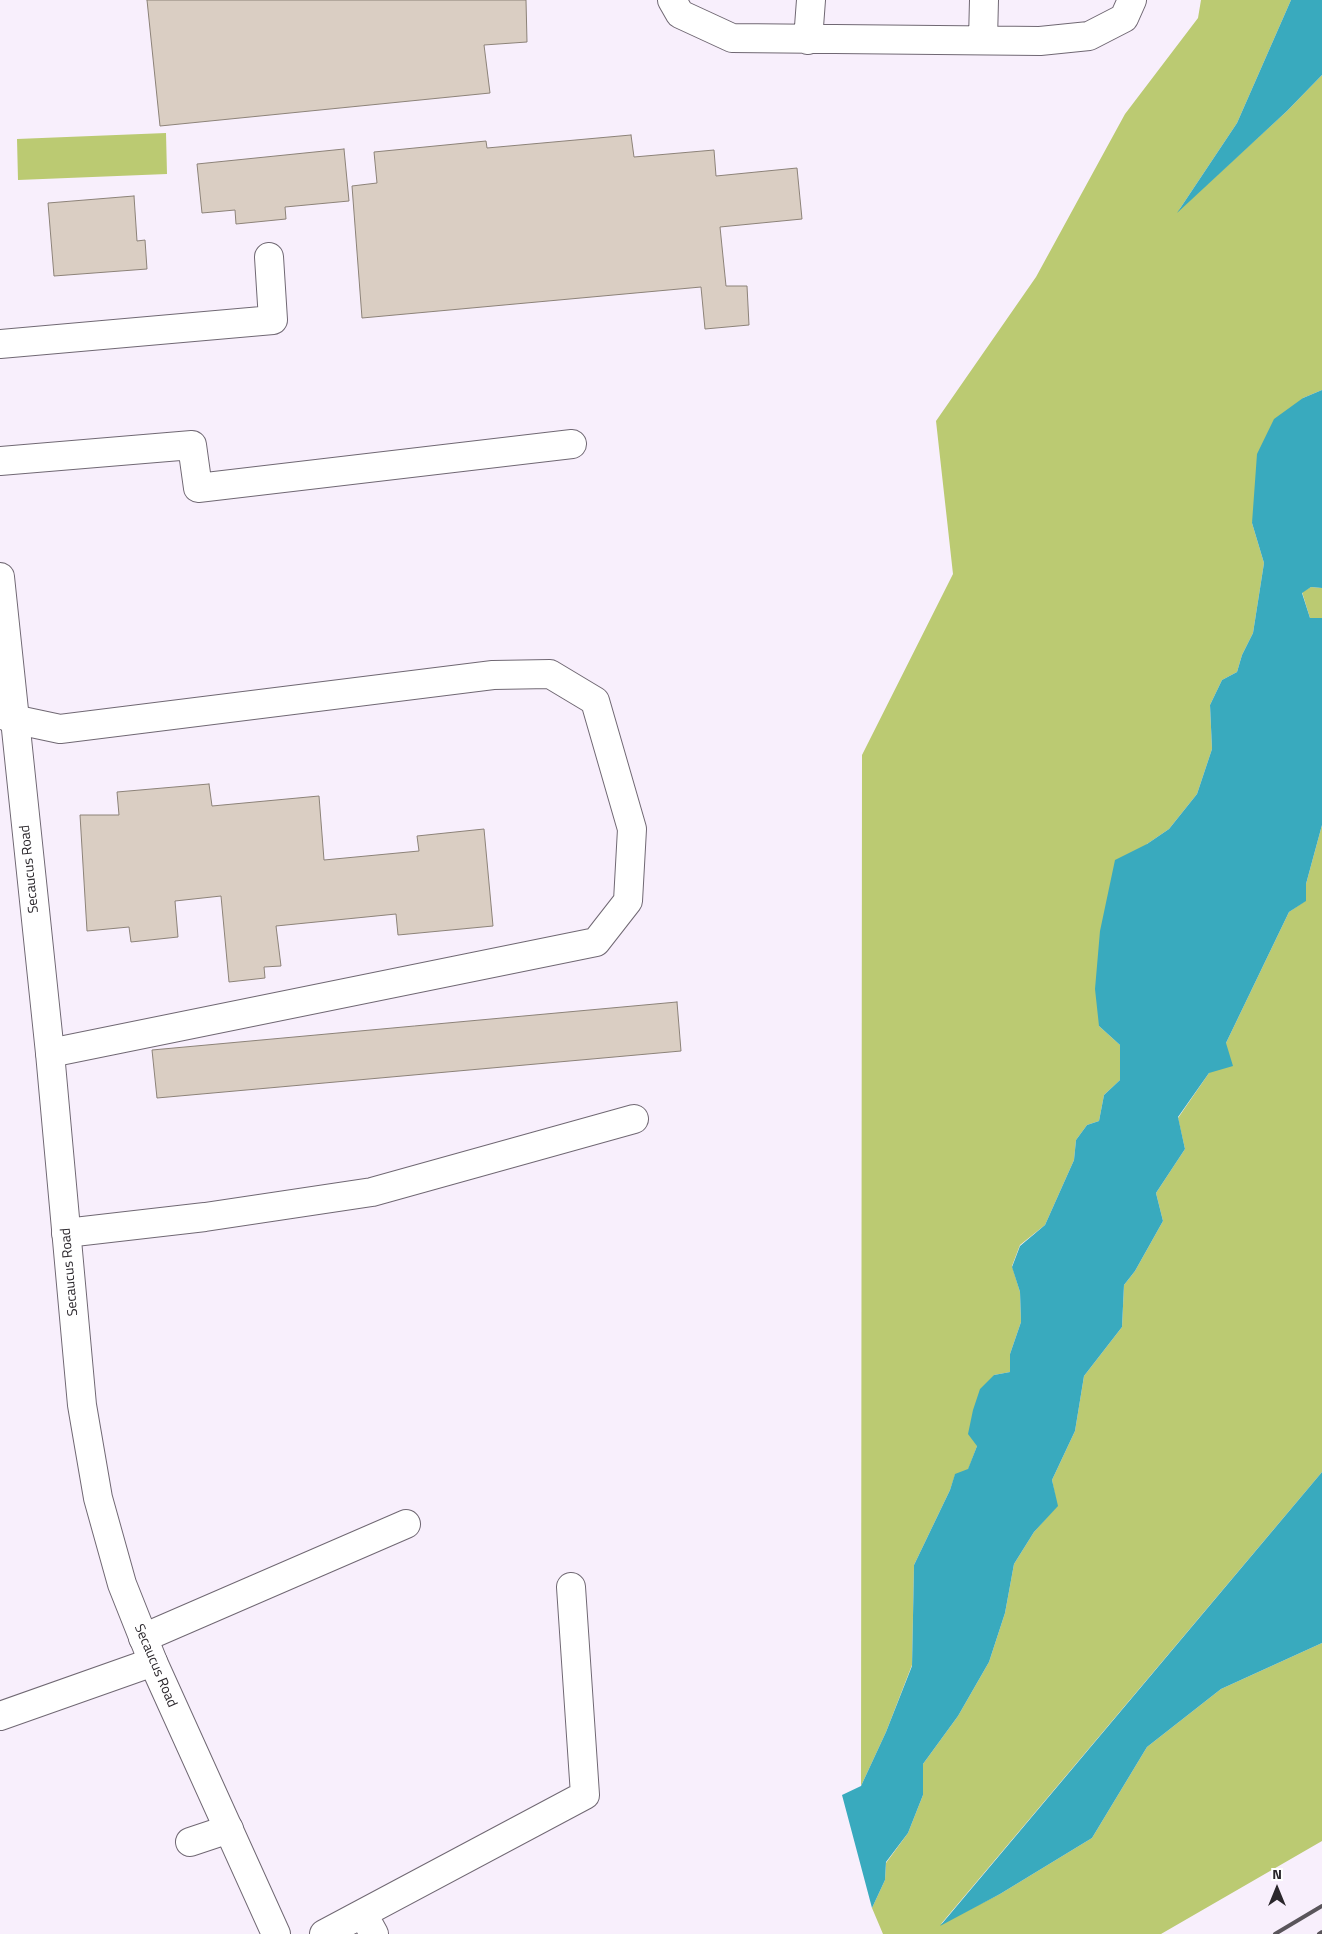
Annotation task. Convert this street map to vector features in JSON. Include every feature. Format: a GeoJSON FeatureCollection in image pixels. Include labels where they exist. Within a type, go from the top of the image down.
{"type":"FeatureCollection","features":[{"type":"Feature","properties":{"kind":"main road"},"geometry":{"type":"LineString","coordinates":[[672,0],[680,14],[732,38],[1040,41],[1090,36],[1124,18],[1132,0]]}},
{"type":"Feature","properties":{"kind":"main road"},"geometry":{"type":"LineString","coordinates":[[808,40],[811,0]]}},
{"type":"Feature","properties":{"kind":"main road"},"geometry":{"type":"LineString","coordinates":[[983,40],[984,0]]}},
{"type":"Feature","properties":{"kind":"main road"},"geometry":{"type":"LineString","coordinates":[[0,344],[273,320],[269,257]]}},
{"type":"Feature","properties":{"kind":"main road"},"geometry":{"type":"LineString","coordinates":[[0,461],[192,445],[198,488],[572,444]]}},
{"type":"Feature","properties":{"kind":"main road","name":"Secaucus Road"},"geometry":{"type":"LineString","coordinates":[[0,577],[7,716],[50,1053],[82,1405],[98,1498],[122,1584],[148,1650],[276,1934]]}},
{"type":"Feature","properties":{"kind":"main road"},"geometry":{"type":"LineString","coordinates":[[7,716],[60,729],[492,675],[550,674],[595,701],[632,829],[628,901],[596,942],[50,1053]]}},
{"type":"Feature","properties":{"kind":"main road"},"geometry":{"type":"LineString","coordinates":[[66,1233],[205,1217],[372,1192],[634,1119]]}},
{"type":"Feature","properties":{"kind":"main road"},"geometry":{"type":"LineString","coordinates":[[0,1716],[148,1650],[406,1524]]}},
{"type":"Feature","properties":{"kind":"main road"},"geometry":{"type":"LineString","coordinates":[[324,1934],[369,1924],[585,1795],[571,1587]]}},
{"type":"Feature","properties":{"kind":"main road"},"geometry":{"type":"LineString","coordinates":[[190,1842],[228,1829]]}},
{"type":"Feature","properties":{"kind":"green space"},"geometry":{"type":"Polygon","coordinates":[[[1201,0],[1291,0],[1237,123],[1179,210],[1287,111],[1322,75],[1322,390],[1303,398],[1252,523],[1264,563],[1253,633],[1242,655],[1237,672],[1222,680],[1210,705],[1212,749],[1197,794],[1169,829],[1147,844],[1099,1026],[1120,1045],[1120,1080],[1104,1095],[1099,1121],[1087,1125],[1076,1140],[1074,1160],[1045,1225],[1020,1245],[1012,1266],[1020,1292],[1021,1322],[1010,1354],[1010,1372],[994,1375],[977,1446],[968,1470],[955,1475],[950,1490],[914,1565],[912,1665],[886,1732],[861,1786],[862,755],[953,574],[936,421],[1036,277],[1125,114],[1198,18],[1201,0]]]}},
{"type":"Feature","properties":{"kind":"green space"},"geometry":{"type":"Polygon","coordinates":[[[166,133],[167,174],[18,180],[17,139],[166,133]]]}},
{"type":"Feature","properties":{"kind":"green space"},"geometry":{"type":"Polygon","coordinates":[[[1311,587],[1322,588],[1322,618],[1310,618],[1302,592],[1311,587]]]}},
{"type":"Feature","properties":{"kind":"green space"},"geometry":{"type":"Polygon","coordinates":[[[1322,825],[1322,1472],[941,1924],[1000,1894],[1092,1838],[1147,1747],[1221,1689],[1322,1643],[1322,1841],[1161,1934],[883,1934],[872,1908],[885,1880],[886,1863],[908,1833],[923,1795],[923,1764],[958,1716],[989,1662],[1005,1613],[1014,1564],[1034,1532],[1057,1506],[1052,1480],[1075,1431],[1084,1376],[1122,1327],[1124,1285],[1135,1271],[1163,1221],[1156,1193],[1185,1149],[1178,1118],[1209,1073],[1226,1043],[1289,912],[1305,901],[1306,884],[1322,825]]]}},
{"type":"Feature","properties":{"kind":"water"},"geometry":{"type":"Polygon","coordinates":[[[1291,0],[1322,0],[1322,75],[1287,111],[1177,213],[1237,123],[1291,0]]]}},
{"type":"Feature","properties":{"kind":"water"},"geometry":{"type":"Polygon","coordinates":[[[1322,390],[1322,588],[1311,587],[1302,593],[1310,618],[1322,618],[1322,825],[1306,884],[1306,901],[1289,912],[1226,1043],[1233,1066],[1209,1073],[1178,1117],[1185,1149],[1156,1193],[1163,1221],[1135,1271],[1124,1285],[1122,1327],[1084,1376],[1075,1431],[1052,1480],[1058,1506],[1034,1532],[1014,1564],[1005,1613],[989,1662],[958,1716],[923,1764],[923,1795],[908,1833],[886,1862],[885,1880],[872,1908],[842,1795],[861,1786],[886,1732],[912,1666],[914,1565],[950,1490],[955,1474],[968,1469],[977,1446],[968,1434],[980,1389],[994,1375],[1010,1372],[1010,1354],[1021,1322],[1020,1292],[1012,1267],[1020,1246],[1045,1225],[1074,1160],[1076,1140],[1087,1125],[1099,1121],[1104,1095],[1120,1080],[1120,1045],[1099,1026],[1095,989],[1100,931],[1115,860],[1147,844],[1169,829],[1197,794],[1212,749],[1210,705],[1222,680],[1237,672],[1242,655],[1253,633],[1264,563],[1252,523],[1257,454],[1274,419],[1303,398],[1322,390]]]}},
{"type":"Feature","properties":{"kind":"water"},"geometry":{"type":"Polygon","coordinates":[[[1322,1472],[1322,1643],[1221,1689],[1147,1747],[1092,1838],[1000,1894],[940,1926],[1322,1472]]]}},
{"type":"Feature","properties":{"kind":"building"},"geometry":{"type":"Polygon","coordinates":[[[147,0],[526,0],[527,42],[484,45],[490,93],[160,126],[147,0]]]}},
{"type":"Feature","properties":{"kind":"building"},"geometry":{"type":"Polygon","coordinates":[[[631,135],[634,157],[714,150],[716,176],[797,168],[802,219],[720,227],[726,286],[747,286],[749,325],[705,329],[701,287],[362,318],[352,186],[377,183],[374,152],[486,141],[487,148],[631,135]]]}},
{"type":"Feature","properties":{"kind":"building"},"geometry":{"type":"Polygon","coordinates":[[[344,149],[349,201],[285,207],[286,219],[236,224],[235,210],[202,213],[197,164],[344,149]]]}},
{"type":"Feature","properties":{"kind":"building"},"geometry":{"type":"Polygon","coordinates":[[[134,196],[137,241],[145,240],[147,269],[54,276],[48,203],[134,196]]]}},
{"type":"Feature","properties":{"kind":"building"},"geometry":{"type":"Polygon","coordinates":[[[209,784],[212,806],[319,796],[324,860],[419,851],[417,836],[484,829],[493,926],[398,935],[396,914],[276,926],[281,966],[264,967],[265,978],[229,982],[221,896],[175,901],[178,937],[131,942],[129,927],[87,931],[80,815],[119,815],[117,792],[209,784]]]}},
{"type":"Feature","properties":{"kind":"building"},"geometry":{"type":"Polygon","coordinates":[[[677,1002],[681,1051],[157,1098],[152,1050],[677,1002]]]}},
{"type":"Feature","properties":{"kind":"railway"},"geometry":{"type":"LineString","coordinates":[[1275,1934],[1322,1906]]}}]}
